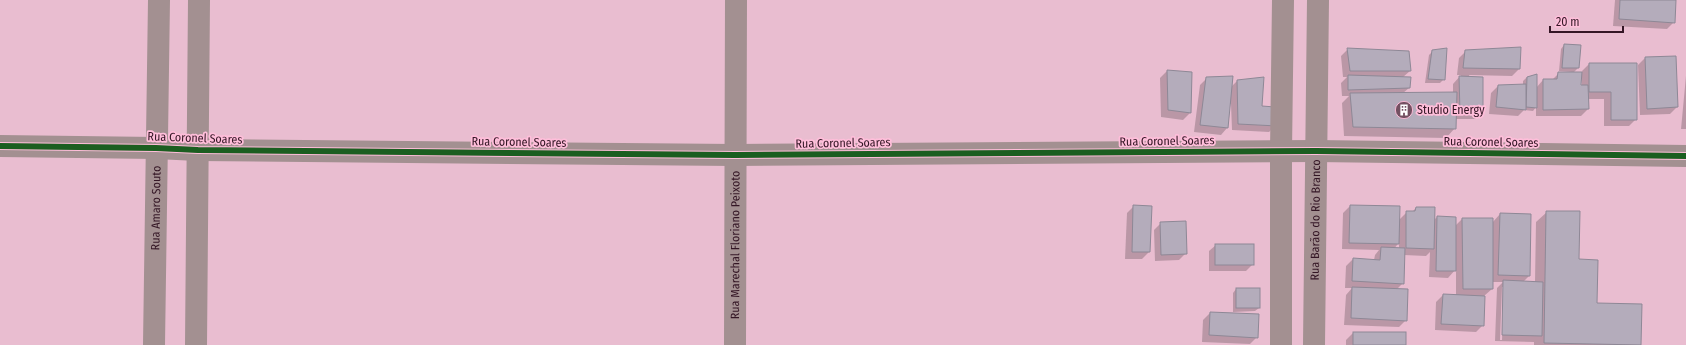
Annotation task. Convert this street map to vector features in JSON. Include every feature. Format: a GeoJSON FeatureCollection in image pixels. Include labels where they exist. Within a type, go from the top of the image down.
{"type":"FeatureCollection","features":[{"type":"Feature","properties":{"kind":"street","name":"Rua Amaro Souto"},"geometry":{"type":"LineString","coordinates":[[154,345],[159,0]]}},
{"type":"Feature","properties":{"kind":"street"},"geometry":{"type":"LineString","coordinates":[[196,345],[199,0]]}},
{"type":"Feature","properties":{"kind":"street","name":"Rua Marechal Floriano Peixoto"},"geometry":{"type":"LineString","coordinates":[[734,345],[736,0]]}},
{"type":"Feature","properties":{"kind":"street"},"geometry":{"type":"LineString","coordinates":[[1281,345],[1281,151],[1284,0]]}},
{"type":"Feature","properties":{"kind":"street","name":"Rua Barão do Rio Branco"},"geometry":{"type":"LineString","coordinates":[[1314,345],[1318,0]]}},
{"type":"Feature","properties":{"kind":"street","name":"Rua Coronel Soares"},"geometry":{"type":"LineString","coordinates":[[0,146],[198,150],[735,156],[1281,151],[1686,156]]}},
{"type":"Feature","properties":{"kind":"building"},"geometry":{"type":"Polygon","coordinates":[[[1620,0],[1676,0],[1675,23],[1619,19],[1620,0]]]}},
{"type":"Feature","properties":{"kind":"building"},"geometry":{"type":"Polygon","coordinates":[[[1564,44],[1581,45],[1579,68],[1562,68],[1564,44]]]}},
{"type":"Feature","properties":{"kind":"building"},"geometry":{"type":"Polygon","coordinates":[[[1521,47],[1520,69],[1463,68],[1465,50],[1521,47]]]}},
{"type":"Feature","properties":{"kind":"building"},"geometry":{"type":"Polygon","coordinates":[[[1347,48],[1409,51],[1411,71],[1350,71],[1347,48]]]}},
{"type":"Feature","properties":{"kind":"building"},"geometry":{"type":"Polygon","coordinates":[[[1447,48],[1445,80],[1428,79],[1432,50],[1447,48]]]}},
{"type":"Feature","properties":{"kind":"building"},"geometry":{"type":"Polygon","coordinates":[[[1676,56],[1678,107],[1647,109],[1645,57],[1676,56]]]}},
{"type":"Feature","properties":{"kind":"building"},"geometry":{"type":"Polygon","coordinates":[[[1589,63],[1637,63],[1637,120],[1611,120],[1611,92],[1589,92],[1589,63]]]}},
{"type":"Feature","properties":{"kind":"building"},"geometry":{"type":"Polygon","coordinates":[[[1167,70],[1192,72],[1191,113],[1168,110],[1167,70]]]}},
{"type":"Feature","properties":{"kind":"building"},"geometry":{"type":"Polygon","coordinates":[[[1558,72],[1582,72],[1581,85],[1588,85],[1589,109],[1543,110],[1543,79],[1557,79],[1558,72]]]}},
{"type":"Feature","properties":{"kind":"building"},"geometry":{"type":"Polygon","coordinates":[[[1537,74],[1537,108],[1526,107],[1527,77],[1537,74]]]}},
{"type":"Feature","properties":{"kind":"building"},"geometry":{"type":"Polygon","coordinates":[[[1348,75],[1411,77],[1410,88],[1348,90],[1348,75]]]}},
{"type":"Feature","properties":{"kind":"building"},"geometry":{"type":"Polygon","coordinates":[[[1233,76],[1228,128],[1200,125],[1206,77],[1233,76]]]}},
{"type":"Feature","properties":{"kind":"building"},"geometry":{"type":"Polygon","coordinates":[[[1459,76],[1483,77],[1483,113],[1460,113],[1459,76]]]}},
{"type":"Feature","properties":{"kind":"building"},"geometry":{"type":"Polygon","coordinates":[[[1264,77],[1262,106],[1275,107],[1277,126],[1238,124],[1237,80],[1264,77]]]}},
{"type":"Feature","properties":{"kind":"building"},"geometry":{"type":"Polygon","coordinates":[[[1526,84],[1526,110],[1496,107],[1498,85],[1526,84]]]}},
{"type":"Feature","properties":{"kind":"building","name":"Studio Energy"},"geometry":{"type":"Polygon","coordinates":[[[1457,92],[1456,129],[1353,127],[1350,93],[1457,92]]]}},
{"type":"Feature","properties":{"kind":"building"},"geometry":{"type":"Polygon","coordinates":[[[1133,205],[1152,206],[1150,252],[1132,252],[1133,205]]]}},
{"type":"Feature","properties":{"kind":"building"},"geometry":{"type":"Polygon","coordinates":[[[1350,205],[1400,206],[1399,244],[1349,243],[1350,205]]]}},
{"type":"Feature","properties":{"kind":"building"},"geometry":{"type":"Polygon","coordinates":[[[1416,207],[1435,207],[1434,249],[1406,248],[1406,211],[1415,211],[1416,207]]]}},
{"type":"Feature","properties":{"kind":"building"},"geometry":{"type":"Polygon","coordinates":[[[1546,211],[1580,211],[1579,259],[1598,260],[1597,303],[1642,304],[1641,345],[1544,343],[1546,211]]]}},
{"type":"Feature","properties":{"kind":"building"},"geometry":{"type":"Polygon","coordinates":[[[1500,213],[1531,214],[1530,276],[1498,275],[1500,213]]]}},
{"type":"Feature","properties":{"kind":"building"},"geometry":{"type":"Polygon","coordinates":[[[1437,216],[1456,217],[1456,271],[1436,271],[1437,216]]]}},
{"type":"Feature","properties":{"kind":"building"},"geometry":{"type":"Polygon","coordinates":[[[1462,218],[1493,218],[1493,289],[1463,289],[1462,218]]]}},
{"type":"Feature","properties":{"kind":"building"},"geometry":{"type":"Polygon","coordinates":[[[1186,221],[1187,254],[1161,255],[1160,222],[1186,221]]]}},
{"type":"Feature","properties":{"kind":"building"},"geometry":{"type":"Polygon","coordinates":[[[1215,244],[1254,244],[1254,265],[1215,265],[1215,244]]]}},
{"type":"Feature","properties":{"kind":"building"},"geometry":{"type":"Polygon","coordinates":[[[1381,247],[1405,248],[1404,284],[1352,281],[1353,258],[1380,260],[1381,247]]]}},
{"type":"Feature","properties":{"kind":"building"},"geometry":{"type":"Polygon","coordinates":[[[1503,280],[1543,282],[1542,336],[1502,335],[1503,280]]]}},
{"type":"Feature","properties":{"kind":"building"},"geometry":{"type":"Polygon","coordinates":[[[1352,287],[1408,289],[1407,321],[1351,318],[1352,287]]]}},
{"type":"Feature","properties":{"kind":"building"},"geometry":{"type":"Polygon","coordinates":[[[1236,288],[1260,288],[1260,308],[1236,308],[1236,288]]]}},
{"type":"Feature","properties":{"kind":"building"},"geometry":{"type":"Polygon","coordinates":[[[1443,294],[1485,296],[1484,326],[1441,324],[1443,294]]]}},
{"type":"Feature","properties":{"kind":"building"},"geometry":{"type":"Polygon","coordinates":[[[1210,312],[1259,314],[1258,338],[1209,335],[1210,312]]]}},
{"type":"Feature","properties":{"kind":"building"},"geometry":{"type":"Polygon","coordinates":[[[1353,332],[1406,332],[1406,345],[1353,345],[1353,332]]]}},
{"type":"Feature","properties":{"kind":"cycle path"},"geometry":{"type":"LineString","coordinates":[[0,146],[198,150],[735,155],[1316,151],[1686,156]]}},
{"type":"Feature","properties":{"kind":"place","name":"Studio Energy"},"geometry":{"type":"Point","coordinates":[1404,110]}}]}
